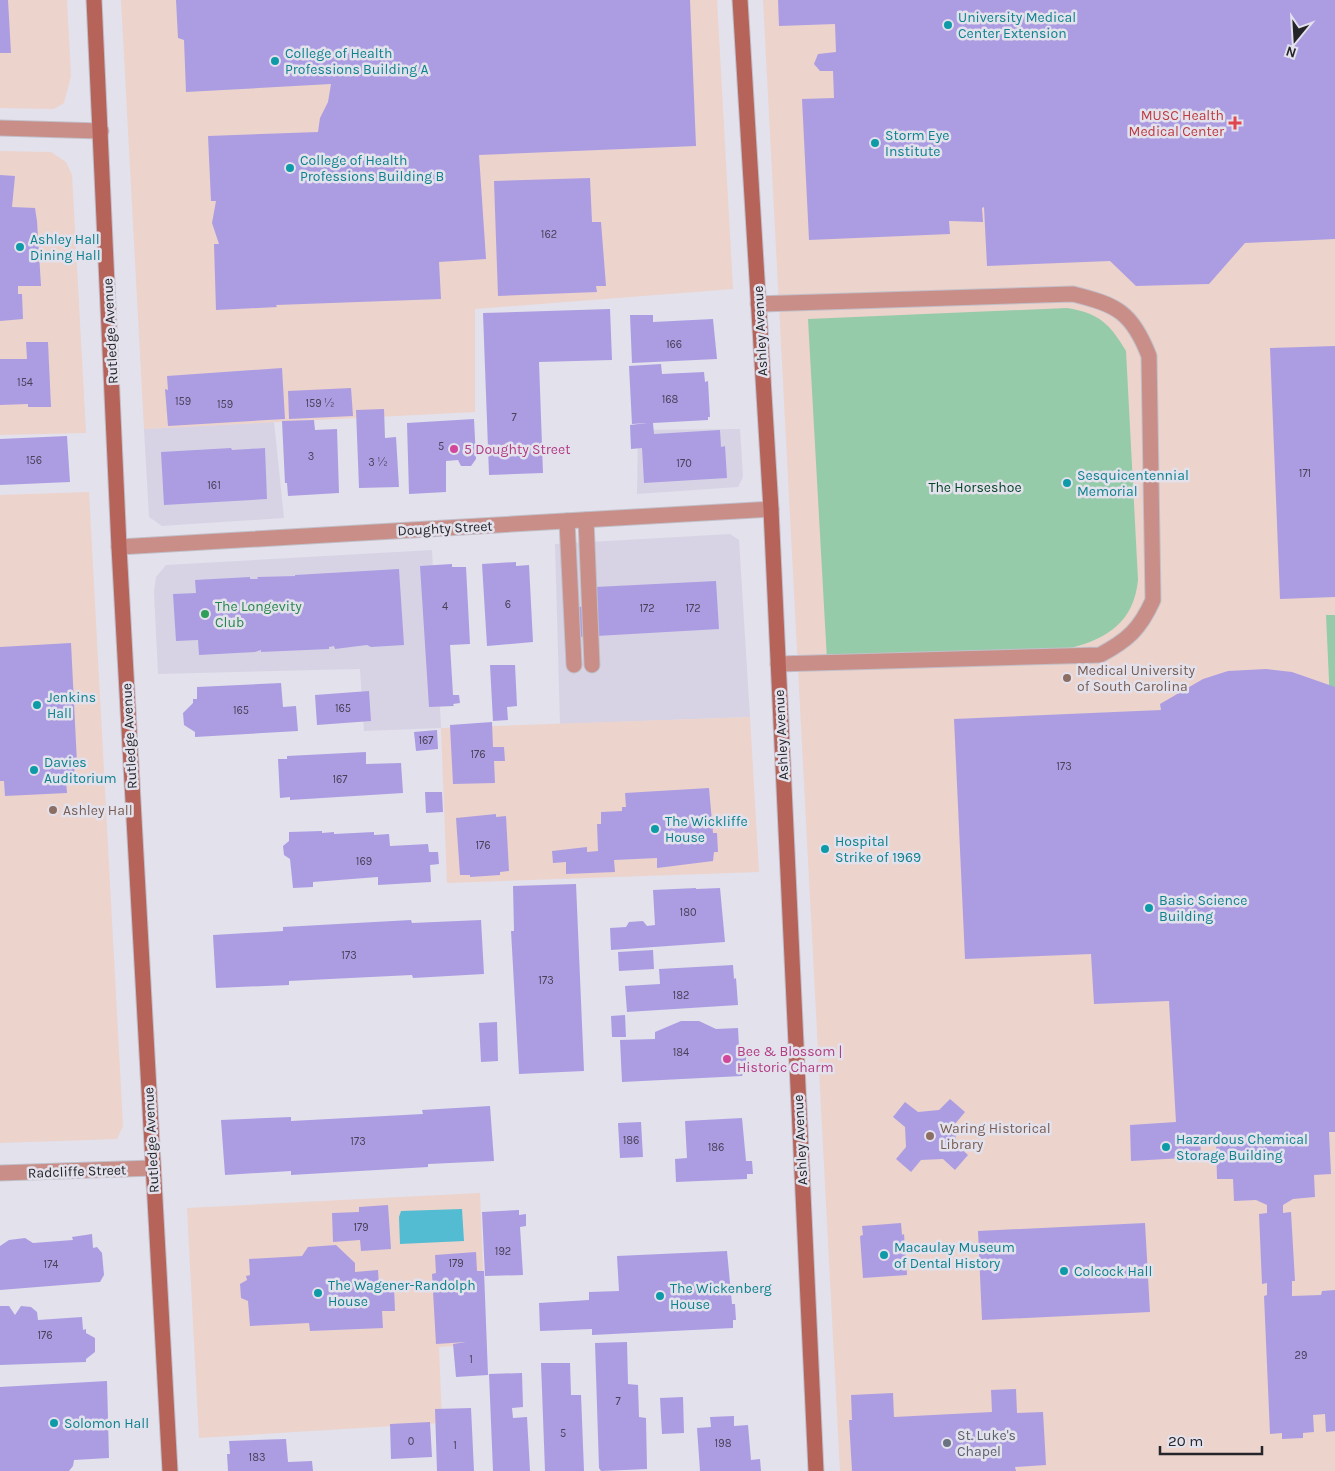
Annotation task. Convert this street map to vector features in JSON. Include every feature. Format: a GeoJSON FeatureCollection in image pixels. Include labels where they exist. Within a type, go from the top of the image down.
{"type":"FeatureCollection","features":[{"type":"Feature","properties":{"kind":"main road","name":"Rutledge Avenue"},"geometry":{"type":"LineString","coordinates":[[94,0],[119,547],[170,1471]]}},
{"type":"Feature","properties":{"kind":"main road","name":"Ashley Avenue"},"geometry":{"type":"LineString","coordinates":[[740,0],[771,509],[816,1471]]}},
{"type":"Feature","properties":{"kind":"street"},"geometry":{"type":"LineString","coordinates":[[0,128],[101,131]]}},
{"type":"Feature","properties":{"kind":"street"},"geometry":{"type":"LineString","coordinates":[[758,304],[1073,294],[1100,301],[1120,310],[1140,332],[1149,356],[1153,600],[1133,634],[1100,655],[778,664]]}},
{"type":"Feature","properties":{"kind":"street","name":"Doughty Street"},"geometry":{"type":"LineString","coordinates":[[119,547],[771,509]]}},
{"type":"Feature","properties":{"kind":"street"},"geometry":{"type":"LineString","coordinates":[[586,520],[592,665]]}},
{"type":"Feature","properties":{"kind":"street"},"geometry":{"type":"LineString","coordinates":[[568,521],[574,665]]}},
{"type":"Feature","properties":{"kind":"street","name":"Radcliffe Street"},"geometry":{"type":"LineString","coordinates":[[0,1173],[153,1168]]}},
{"type":"Feature","properties":{"kind":"shaded area"},"geometry":{"type":"Polygon","coordinates":[[[0,0],[67,0],[71,76],[64,103],[54,109],[0,108],[0,0]]]}},
{"type":"Feature","properties":{"kind":"shaded area"},"geometry":{"type":"Polygon","coordinates":[[[121,0],[717,0],[733,289],[475,309],[475,412],[144,429],[121,0]]]}},
{"type":"Feature","properties":{"kind":"shaded area","name":"Medical University of South Carolina"},"geometry":{"type":"Polygon","coordinates":[[[763,0],[1335,0],[1335,1471],[840,1471],[763,0]]]}},
{"type":"Feature","properties":{"kind":"shaded area"},"geometry":{"type":"Polygon","coordinates":[[[0,151],[51,152],[66,162],[72,175],[86,433],[0,435],[0,151]]]}},
{"type":"Feature","properties":{"kind":"shaded area"},"geometry":{"type":"Polygon","coordinates":[[[274,422],[284,518],[162,526],[149,517],[144,429],[274,422]]]}},
{"type":"Feature","properties":{"kind":"shaded area"},"geometry":{"type":"Polygon","coordinates":[[[740,429],[743,477],[738,487],[637,494],[638,430],[740,429]]]}},
{"type":"Feature","properties":{"kind":"shaded area","name":"Ashley Hall"},"geometry":{"type":"Polygon","coordinates":[[[89,492],[123,1126],[117,1139],[0,1143],[0,495],[89,492]]]}},
{"type":"Feature","properties":{"kind":"shaded area"},"geometry":{"type":"Polygon","coordinates":[[[730,534],[739,540],[750,717],[560,724],[555,544],[730,534]]]}},
{"type":"Feature","properties":{"kind":"shaded area"},"geometry":{"type":"Polygon","coordinates":[[[432,550],[441,728],[364,731],[360,669],[158,674],[154,592],[156,577],[166,565],[432,550]]]}},
{"type":"Feature","properties":{"kind":"shaded area"},"geometry":{"type":"Polygon","coordinates":[[[750,717],[759,872],[447,883],[441,728],[750,717]]]}},
{"type":"Feature","properties":{"kind":"shaded area"},"geometry":{"type":"Polygon","coordinates":[[[480,1193],[486,1344],[439,1347],[442,1423],[199,1438],[187,1208],[480,1193]]]}},
{"type":"Feature","properties":{"kind":"green space","name":"The Horseshoe"},"geometry":{"type":"Polygon","coordinates":[[[1067,308],[1087,313],[1103,321],[1115,334],[1126,351],[1138,580],[1131,607],[1125,617],[1107,633],[1084,644],[1070,648],[827,660],[808,319],[1067,308]]]}},
{"type":"Feature","properties":{"kind":"green space"},"geometry":{"type":"Polygon","coordinates":[[[1326,615],[1335,615],[1335,703],[1330,703],[1326,615]]]}},
{"type":"Feature","properties":{"kind":"water"},"geometry":{"type":"Polygon","coordinates":[[[462,1209],[464,1241],[400,1244],[399,1217],[401,1211],[462,1209]]]}},
{"type":"Feature","properties":{"kind":"building"},"geometry":{"type":"Polygon","coordinates":[[[0,0],[8,0],[11,53],[0,53],[0,0]]]}},
{"type":"Feature","properties":{"kind":"building"},"geometry":{"type":"Polygon","coordinates":[[[176,0],[690,0],[696,146],[479,155],[486,259],[439,262],[441,299],[276,305],[277,307],[216,310],[214,244],[219,244],[212,223],[216,201],[211,201],[208,136],[318,132],[320,118],[328,102],[331,84],[186,92],[184,40],[178,38],[176,0]]]}},
{"type":"Feature","properties":{"kind":"building"},"geometry":{"type":"Polygon","coordinates":[[[778,0],[1335,0],[1335,239],[1245,243],[1209,284],[1136,286],[1110,261],[987,266],[984,207],[982,208],[983,222],[949,221],[950,234],[809,240],[802,99],[834,98],[833,71],[820,71],[814,64],[818,54],[836,52],[835,24],[779,26],[778,0]]]}},
{"type":"Feature","properties":{"kind":"building","name":"Ashley Hall Dining Hall"},"geometry":{"type":"Polygon","coordinates":[[[0,175],[15,176],[12,207],[35,208],[41,286],[18,286],[18,294],[22,294],[23,319],[0,321],[0,175]]]}},
{"type":"Feature","properties":{"kind":"building"},"geometry":{"type":"Polygon","coordinates":[[[590,178],[592,222],[601,222],[606,286],[596,286],[597,292],[498,296],[494,181],[590,178]]]}},
{"type":"Feature","properties":{"kind":"building"},"geometry":{"type":"Polygon","coordinates":[[[610,309],[612,360],[539,362],[543,473],[489,475],[483,313],[610,309]]]}},
{"type":"Feature","properties":{"kind":"building"},"geometry":{"type":"Polygon","coordinates":[[[630,315],[653,315],[653,322],[713,319],[717,359],[632,363],[630,315]]]}},
{"type":"Feature","properties":{"kind":"building"},"geometry":{"type":"Polygon","coordinates":[[[26,342],[48,342],[51,407],[28,407],[28,404],[0,405],[0,359],[27,359],[26,342]]]}},
{"type":"Feature","properties":{"kind":"building"},"geometry":{"type":"Polygon","coordinates":[[[1335,346],[1335,597],[1280,599],[1270,348],[1335,346]]]}},
{"type":"Feature","properties":{"kind":"building"},"geometry":{"type":"Polygon","coordinates":[[[661,364],[662,374],[704,372],[705,382],[708,381],[710,417],[708,417],[708,420],[653,423],[654,434],[720,430],[721,447],[725,446],[727,478],[644,483],[642,448],[631,449],[630,425],[647,423],[632,424],[629,366],[661,364]]]}},
{"type":"Feature","properties":{"kind":"building"},"geometry":{"type":"Polygon","coordinates":[[[282,368],[285,419],[168,426],[165,389],[168,390],[167,376],[282,368]]]}},
{"type":"Feature","properties":{"kind":"building"},"geometry":{"type":"Polygon","coordinates":[[[351,388],[353,416],[289,419],[288,391],[351,388]]]}},
{"type":"Feature","properties":{"kind":"building"},"geometry":{"type":"Polygon","coordinates":[[[384,409],[385,438],[396,437],[399,487],[359,488],[356,410],[384,409]]]}},
{"type":"Feature","properties":{"kind":"building"},"geometry":{"type":"Polygon","coordinates":[[[474,419],[476,459],[471,466],[461,466],[458,460],[446,461],[446,492],[409,494],[407,423],[474,419]]]}},
{"type":"Feature","properties":{"kind":"building"},"geometry":{"type":"Polygon","coordinates":[[[314,420],[315,430],[337,429],[339,493],[288,496],[287,483],[285,483],[282,421],[314,420]]]}},
{"type":"Feature","properties":{"kind":"building"},"geometry":{"type":"Polygon","coordinates":[[[67,436],[70,482],[0,485],[0,439],[67,436]]]}},
{"type":"Feature","properties":{"kind":"building"},"geometry":{"type":"Polygon","coordinates":[[[231,448],[232,450],[265,448],[267,499],[164,505],[161,452],[231,448]]]}},
{"type":"Feature","properties":{"kind":"building"},"geometry":{"type":"Polygon","coordinates":[[[516,562],[516,566],[529,565],[533,642],[487,646],[482,564],[516,562]]]}},
{"type":"Feature","properties":{"kind":"building"},"geometry":{"type":"Polygon","coordinates":[[[452,564],[452,567],[466,567],[470,644],[450,645],[453,695],[459,695],[460,703],[453,704],[454,706],[429,707],[420,566],[452,564]]]}},
{"type":"Feature","properties":{"kind":"building"},"geometry":{"type":"Polygon","coordinates":[[[399,569],[404,645],[371,647],[367,645],[335,649],[334,646],[329,647],[329,649],[261,652],[261,650],[255,652],[199,655],[198,640],[176,641],[173,594],[196,593],[195,580],[250,577],[250,579],[258,579],[257,577],[399,569]]]}},
{"type":"Feature","properties":{"kind":"building"},"geometry":{"type":"Polygon","coordinates":[[[716,581],[719,629],[579,637],[576,607],[596,606],[595,587],[716,581]]]}},
{"type":"Feature","properties":{"kind":"building","name":"Jenkins Hall"},"geometry":{"type":"Polygon","coordinates":[[[71,643],[77,763],[74,763],[75,780],[66,780],[67,793],[5,796],[4,781],[0,781],[0,647],[71,643]]]}},
{"type":"Feature","properties":{"kind":"building"},"geometry":{"type":"Polygon","coordinates":[[[490,665],[515,665],[517,706],[507,707],[508,720],[493,721],[490,665]]]}},
{"type":"Feature","properties":{"kind":"building","name":"Basic Science Building"},"geometry":{"type":"Polygon","coordinates":[[[1266,669],[1292,672],[1335,687],[1335,1132],[1329,1132],[1331,1174],[1314,1175],[1315,1197],[1293,1199],[1283,1205],[1283,1213],[1291,1212],[1295,1281],[1292,1281],[1292,1296],[1321,1295],[1322,1291],[1335,1290],[1335,1431],[1326,1432],[1325,1414],[1313,1415],[1314,1432],[1303,1433],[1303,1438],[1282,1439],[1282,1433],[1270,1434],[1264,1296],[1267,1295],[1267,1283],[1262,1284],[1259,1214],[1267,1213],[1267,1205],[1256,1200],[1234,1201],[1233,1179],[1217,1179],[1216,1136],[1200,1137],[1201,1157],[1131,1161],[1130,1125],[1176,1122],[1169,1001],[1094,1004],[1091,954],[965,959],[954,719],[1161,710],[1160,704],[1203,679],[1228,671],[1266,669]]]}},
{"type":"Feature","properties":{"kind":"building"},"geometry":{"type":"Polygon","coordinates":[[[281,683],[283,707],[296,706],[298,731],[195,737],[195,732],[184,725],[183,713],[193,703],[193,699],[197,699],[197,687],[281,683]]]}},
{"type":"Feature","properties":{"kind":"building"},"geometry":{"type":"Polygon","coordinates":[[[369,691],[371,721],[317,725],[315,695],[369,691]]]}},
{"type":"Feature","properties":{"kind":"building"},"geometry":{"type":"Polygon","coordinates":[[[492,722],[493,747],[504,747],[505,761],[494,761],[495,783],[453,784],[450,725],[492,722]]]}},
{"type":"Feature","properties":{"kind":"building"},"geometry":{"type":"Polygon","coordinates":[[[437,730],[438,749],[416,751],[414,732],[437,730]]]}},
{"type":"Feature","properties":{"kind":"building"},"geometry":{"type":"Polygon","coordinates":[[[366,752],[366,764],[401,763],[403,793],[290,800],[290,797],[280,798],[278,759],[287,759],[287,756],[366,752]]]}},
{"type":"Feature","properties":{"kind":"building","name":"The Wickliffe House"},"geometry":{"type":"Polygon","coordinates":[[[709,788],[713,833],[717,833],[718,852],[714,852],[713,861],[657,868],[657,858],[614,860],[615,872],[566,874],[566,862],[553,863],[552,851],[587,847],[587,852],[598,851],[597,824],[601,824],[601,812],[622,811],[622,807],[626,807],[625,793],[709,788]]]}},
{"type":"Feature","properties":{"kind":"building"},"geometry":{"type":"Polygon","coordinates":[[[425,792],[442,792],[443,812],[426,813],[425,792]]]}},
{"type":"Feature","properties":{"kind":"building"},"geometry":{"type":"Polygon","coordinates":[[[496,814],[496,817],[506,816],[509,871],[500,872],[500,875],[470,877],[470,875],[460,875],[456,818],[496,814]]]}},
{"type":"Feature","properties":{"kind":"building"},"geometry":{"type":"Polygon","coordinates":[[[322,831],[322,833],[334,832],[334,834],[374,832],[374,835],[389,834],[390,846],[428,844],[429,852],[438,852],[439,864],[430,865],[431,882],[378,885],[378,877],[313,882],[313,887],[293,888],[290,859],[284,855],[283,846],[289,841],[289,832],[322,831]]]}},
{"type":"Feature","properties":{"kind":"building"},"geometry":{"type":"Polygon","coordinates":[[[576,884],[584,1071],[519,1074],[511,931],[514,931],[513,886],[576,884]]]}},
{"type":"Feature","properties":{"kind":"building"},"geometry":{"type":"Polygon","coordinates":[[[720,888],[725,942],[611,950],[610,928],[626,927],[629,922],[643,921],[647,926],[655,925],[653,890],[720,888]]]}},
{"type":"Feature","properties":{"kind":"building"},"geometry":{"type":"Polygon","coordinates":[[[411,920],[412,923],[481,920],[484,974],[413,978],[412,975],[289,981],[289,985],[216,988],[213,935],[283,931],[283,927],[411,920]]]}},
{"type":"Feature","properties":{"kind":"building"},"geometry":{"type":"Polygon","coordinates":[[[653,950],[654,969],[619,971],[618,952],[653,950]]]}},
{"type":"Feature","properties":{"kind":"building"},"geometry":{"type":"Polygon","coordinates":[[[733,965],[738,1005],[627,1012],[625,986],[660,984],[659,969],[733,965]]]}},
{"type":"Feature","properties":{"kind":"building"},"geometry":{"type":"Polygon","coordinates":[[[625,1015],[626,1037],[612,1037],[611,1016],[625,1015]]]}},
{"type":"Feature","properties":{"kind":"building"},"geometry":{"type":"Polygon","coordinates":[[[681,1021],[699,1021],[716,1029],[738,1028],[739,1047],[746,1057],[746,1066],[742,1076],[622,1082],[620,1040],[655,1039],[655,1032],[681,1021]]]}},
{"type":"Feature","properties":{"kind":"building"},"geometry":{"type":"Polygon","coordinates":[[[497,1022],[498,1061],[481,1062],[479,1023],[497,1022]]]}},
{"type":"Feature","properties":{"kind":"building","name":"Waring Historical Library"},"geometry":{"type":"Polygon","coordinates":[[[950,1099],[965,1112],[955,1124],[956,1144],[968,1155],[955,1170],[943,1159],[921,1160],[911,1172],[896,1159],[906,1147],[905,1127],[893,1117],[905,1102],[918,1112],[939,1110],[950,1099]]]}},
{"type":"Feature","properties":{"kind":"building"},"geometry":{"type":"Polygon","coordinates":[[[490,1106],[494,1161],[428,1164],[428,1167],[291,1175],[291,1171],[225,1175],[221,1120],[291,1117],[291,1121],[423,1114],[422,1110],[490,1106]]]}},
{"type":"Feature","properties":{"kind":"building"},"geometry":{"type":"Polygon","coordinates":[[[742,1118],[746,1161],[752,1161],[753,1174],[747,1174],[747,1179],[676,1182],[675,1159],[687,1158],[685,1121],[742,1118]]]}},
{"type":"Feature","properties":{"kind":"building"},"geometry":{"type":"Polygon","coordinates":[[[641,1122],[643,1157],[620,1158],[618,1123],[641,1122]]]}},
{"type":"Feature","properties":{"kind":"building"},"geometry":{"type":"Polygon","coordinates":[[[388,1205],[391,1249],[361,1251],[360,1240],[333,1242],[332,1213],[359,1212],[359,1207],[388,1205]]]}},
{"type":"Feature","properties":{"kind":"building"},"geometry":{"type":"Polygon","coordinates":[[[519,1210],[519,1215],[526,1214],[526,1226],[520,1227],[523,1275],[485,1276],[482,1212],[519,1210]]]}},
{"type":"Feature","properties":{"kind":"building","name":"Macaulay Museum of Dental History"},"geometry":{"type":"Polygon","coordinates":[[[901,1223],[902,1235],[904,1234],[907,1275],[863,1278],[860,1236],[863,1235],[862,1226],[901,1223]]]}},
{"type":"Feature","properties":{"kind":"building","name":"Colcock Hall"},"geometry":{"type":"Polygon","coordinates":[[[1145,1223],[1150,1312],[982,1320],[978,1231],[1145,1223]]]}},
{"type":"Feature","properties":{"kind":"building"},"geometry":{"type":"Polygon","coordinates":[[[92,1234],[93,1248],[97,1247],[102,1253],[104,1275],[100,1282],[0,1290],[0,1246],[9,1240],[25,1238],[33,1243],[73,1240],[72,1237],[92,1234]]]}},
{"type":"Feature","properties":{"kind":"building","name":"The Wagener-Randolph House"},"geometry":{"type":"Polygon","coordinates":[[[336,1245],[355,1263],[355,1272],[378,1270],[379,1286],[382,1285],[382,1288],[394,1287],[395,1311],[382,1311],[383,1328],[310,1331],[309,1323],[250,1326],[248,1301],[241,1298],[240,1284],[247,1280],[246,1276],[250,1275],[249,1259],[302,1256],[308,1247],[336,1245]]]}},
{"type":"Feature","properties":{"kind":"building","name":"The Wickenberg House"},"geometry":{"type":"Polygon","coordinates":[[[727,1251],[732,1304],[735,1304],[736,1320],[733,1320],[733,1328],[592,1335],[592,1329],[540,1331],[539,1303],[589,1300],[589,1292],[619,1291],[617,1256],[727,1251]]]}},
{"type":"Feature","properties":{"kind":"building"},"geometry":{"type":"Polygon","coordinates":[[[476,1252],[477,1271],[484,1271],[488,1375],[456,1377],[453,1344],[466,1342],[436,1344],[432,1274],[436,1273],[435,1255],[476,1252]]]}},
{"type":"Feature","properties":{"kind":"building"},"geometry":{"type":"Polygon","coordinates":[[[0,1306],[9,1306],[15,1315],[21,1306],[31,1307],[37,1312],[38,1320],[82,1317],[83,1330],[86,1329],[86,1333],[95,1338],[95,1352],[86,1359],[86,1362],[0,1365],[0,1306]]]}},
{"type":"Feature","properties":{"kind":"building"},"geometry":{"type":"Polygon","coordinates":[[[627,1342],[628,1384],[638,1385],[639,1417],[646,1418],[647,1469],[601,1471],[599,1468],[595,1343],[627,1342]]]}},
{"type":"Feature","properties":{"kind":"building"},"geometry":{"type":"Polygon","coordinates":[[[541,1363],[570,1363],[571,1395],[581,1395],[584,1471],[545,1471],[541,1363]]]}},
{"type":"Feature","properties":{"kind":"building"},"geometry":{"type":"Polygon","coordinates":[[[522,1373],[523,1407],[512,1408],[513,1418],[527,1417],[530,1471],[493,1471],[489,1374],[522,1373]]]}},
{"type":"Feature","properties":{"kind":"building","name":"Solomon Hall"},"geometry":{"type":"Polygon","coordinates":[[[107,1381],[109,1458],[74,1460],[73,1466],[69,1471],[0,1471],[0,1387],[107,1381]]]}},
{"type":"Feature","properties":{"kind":"building","name":"St. Luke's Chapel"},"geometry":{"type":"Polygon","coordinates":[[[1016,1389],[1017,1413],[1043,1412],[1046,1465],[1015,1467],[1016,1471],[852,1471],[849,1420],[852,1420],[851,1395],[893,1393],[894,1417],[992,1412],[991,1390],[1016,1389]]]}},
{"type":"Feature","properties":{"kind":"building"},"geometry":{"type":"Polygon","coordinates":[[[683,1397],[684,1433],[662,1434],[660,1398],[683,1397]]]}},
{"type":"Feature","properties":{"kind":"building"},"geometry":{"type":"Polygon","coordinates":[[[471,1408],[474,1471],[437,1471],[435,1409],[471,1408]]]}},
{"type":"Feature","properties":{"kind":"building"},"geometry":{"type":"Polygon","coordinates":[[[734,1416],[734,1426],[748,1425],[751,1460],[760,1459],[761,1471],[700,1471],[697,1428],[711,1427],[710,1417],[734,1416]]]}},
{"type":"Feature","properties":{"kind":"building"},"geometry":{"type":"Polygon","coordinates":[[[430,1422],[432,1457],[391,1459],[390,1424],[430,1422]]]}},
{"type":"Feature","properties":{"kind":"building"},"geometry":{"type":"Polygon","coordinates":[[[286,1439],[288,1462],[312,1461],[313,1471],[228,1471],[227,1454],[230,1454],[229,1441],[286,1439]]]}},
{"type":"Feature","properties":{"kind":"place","name":"University Medical Center Extension"},"geometry":{"type":"Point","coordinates":[948,25]}},
{"type":"Feature","properties":{"kind":"place","name":"College of Health Professions Building A"},"geometry":{"type":"Point","coordinates":[275,61]}},
{"type":"Feature","properties":{"kind":"place","name":"MUSC Health Medical Center"},"geometry":{"type":"Point","coordinates":[1235,123]}},
{"type":"Feature","properties":{"kind":"place","name":"Storm Eye Institute"},"geometry":{"type":"Point","coordinates":[875,143]}},
{"type":"Feature","properties":{"kind":"place","name":"College of Health Professions Building B"},"geometry":{"type":"Point","coordinates":[290,168]}},
{"type":"Feature","properties":{"kind":"place","name":"Ashley Hall Dining Hall"},"geometry":{"type":"Point","coordinates":[20,247]}},
{"type":"Feature","properties":{"kind":"place","name":"5 Doughty Street"},"geometry":{"type":"Point","coordinates":[454,449]}},
{"type":"Feature","properties":{"kind":"place","name":"Sesquicentennial Memorial"},"geometry":{"type":"Point","coordinates":[1067,483]}},
{"type":"Feature","properties":{"kind":"place","name":"The Longevity Club"},"geometry":{"type":"Point","coordinates":[205,614]}},
{"type":"Feature","properties":{"kind":"place","name":"Medical University of South Carolina"},"geometry":{"type":"Point","coordinates":[1067,678]}},
{"type":"Feature","properties":{"kind":"place","name":"Jenkins Hall"},"geometry":{"type":"Point","coordinates":[37,705]}},
{"type":"Feature","properties":{"kind":"place","name":"Davies Auditorium"},"geometry":{"type":"Point","coordinates":[34,770]}},
{"type":"Feature","properties":{"kind":"place","name":"Ashley Hall"},"geometry":{"type":"Point","coordinates":[53,810]}},
{"type":"Feature","properties":{"kind":"place","name":"The Wickliffe House"},"geometry":{"type":"Point","coordinates":[655,829]}},
{"type":"Feature","properties":{"kind":"place","name":"Hospital Strike of 1969"},"geometry":{"type":"Point","coordinates":[825,849]}},
{"type":"Feature","properties":{"kind":"place","name":"Basic Science Building"},"geometry":{"type":"Point","coordinates":[1149,908]}},
{"type":"Feature","properties":{"kind":"place","name":"Bee & Blossom | Historic Charm"},"geometry":{"type":"Point","coordinates":[727,1059]}},
{"type":"Feature","properties":{"kind":"place","name":"Waring Historical Library"},"geometry":{"type":"Point","coordinates":[930,1136]}},
{"type":"Feature","properties":{"kind":"place","name":"Hazardous Chemical Storage Building"},"geometry":{"type":"Point","coordinates":[1166,1147]}},
{"type":"Feature","properties":{"kind":"place","name":"Macaulay Museum of Dental History"},"geometry":{"type":"Point","coordinates":[884,1255]}},
{"type":"Feature","properties":{"kind":"place","name":"Colcock Hall"},"geometry":{"type":"Point","coordinates":[1064,1271]}},
{"type":"Feature","properties":{"kind":"place","name":"The Wagener-Randolph House"},"geometry":{"type":"Point","coordinates":[318,1293]}},
{"type":"Feature","properties":{"kind":"place","name":"The Wickenberg House"},"geometry":{"type":"Point","coordinates":[660,1296]}},
{"type":"Feature","properties":{"kind":"place","name":"Solomon Hall"},"geometry":{"type":"Point","coordinates":[54,1423]}},
{"type":"Feature","properties":{"kind":"place","name":"St. Luke's Chapel"},"geometry":{"type":"Point","coordinates":[947,1443]}}]}
